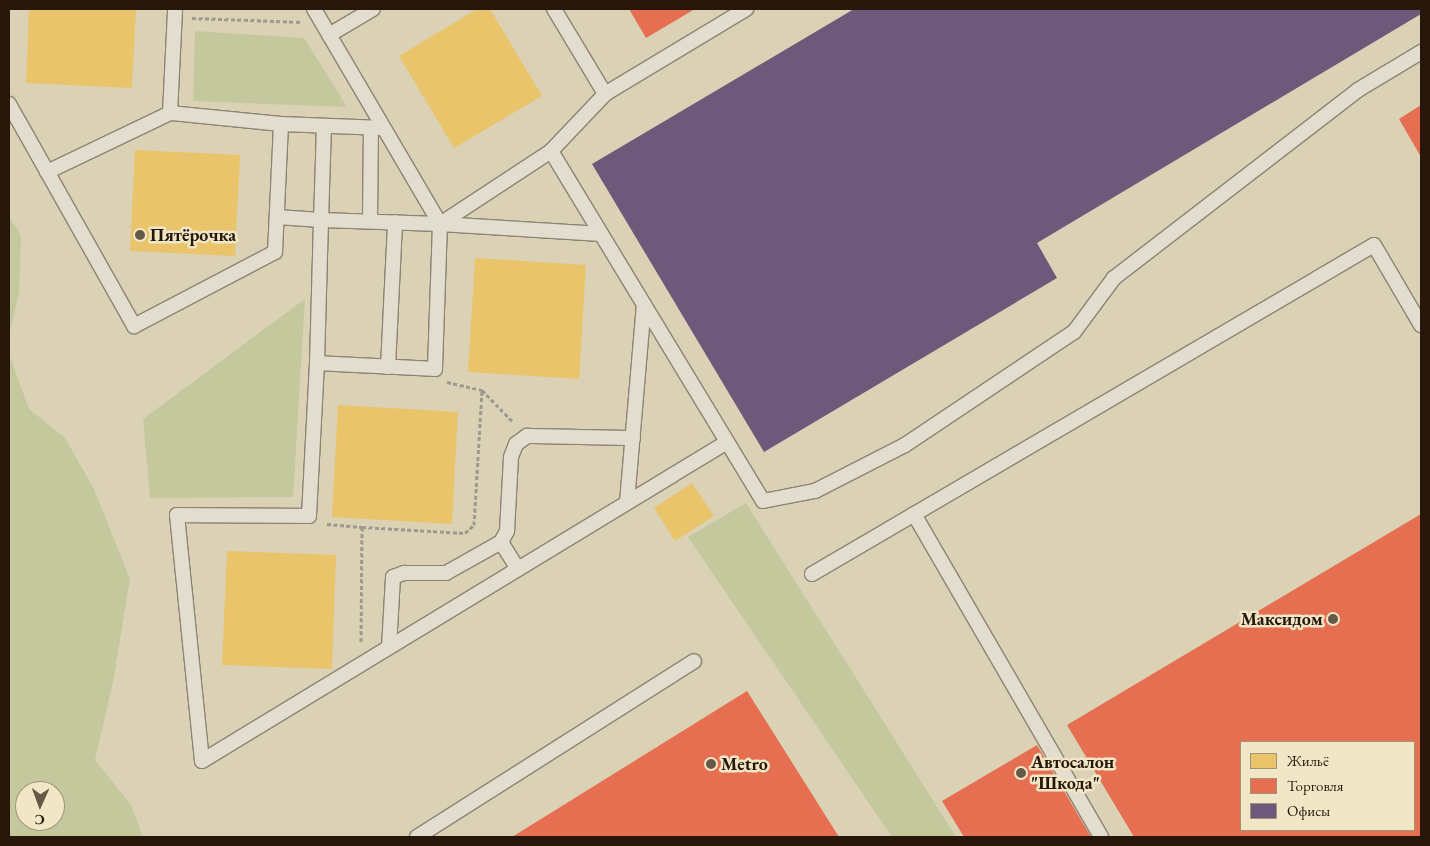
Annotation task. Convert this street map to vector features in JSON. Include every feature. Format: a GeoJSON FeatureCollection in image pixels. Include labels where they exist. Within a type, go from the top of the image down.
{"type":"FeatureCollection","features":[{"type":"Feature","properties":{"kind":"lane"},"geometry":{"type":"LineString","coordinates":[[170,113],[175,9]]}},
{"type":"Feature","properties":{"kind":"lane"},"geometry":{"type":"LineString","coordinates":[[314,9],[377,128],[440,224],[435,369],[317,363]]}},
{"type":"Feature","properties":{"kind":"lane"},"geometry":{"type":"LineString","coordinates":[[329,35],[373,9]]}},
{"type":"Feature","properties":{"kind":"lane"},"geometry":{"type":"LineString","coordinates":[[554,9],[605,94]]}},
{"type":"Feature","properties":{"kind":"lane"},"geometry":{"type":"LineString","coordinates":[[440,224],[551,151],[605,94],[746,9]]}},
{"type":"Feature","properties":{"kind":"lane"},"geometry":{"type":"LineString","coordinates":[[551,151],[764,501],[815,491],[905,445],[1074,332],[1114,278],[1358,90],[1421,52]]}},
{"type":"Feature","properties":{"kind":"lane"},"geometry":{"type":"LineString","coordinates":[[9,104],[134,326],[275,252],[281,124]]}},
{"type":"Feature","properties":{"kind":"lane"},"geometry":{"type":"LineString","coordinates":[[47,172],[170,113],[281,124],[377,128]]}},
{"type":"Feature","properties":{"kind":"lane"},"geometry":{"type":"LineString","coordinates":[[324,126],[317,363],[309,516],[177,515],[202,761],[727,442]]}},
{"type":"Feature","properties":{"kind":"lane"},"geometry":{"type":"LineString","coordinates":[[370,222],[377,128]]}},
{"type":"Feature","properties":{"kind":"lane"},"geometry":{"type":"LineString","coordinates":[[277,217],[440,224],[601,234]]}},
{"type":"Feature","properties":{"kind":"lane"},"geometry":{"type":"LineString","coordinates":[[388,367],[395,222]]}},
{"type":"Feature","properties":{"kind":"lane"},"geometry":{"type":"LineString","coordinates":[[812,574],[1374,245],[1421,325]]}},
{"type":"Feature","properties":{"kind":"lane"},"geometry":{"type":"LineString","coordinates":[[627,502],[644,305]]}},
{"type":"Feature","properties":{"kind":"lane"},"geometry":{"type":"LineString","coordinates":[[389,647],[392,577],[404,573],[446,573],[501,542],[507,531],[510,457],[516,444],[527,436],[633,438]]}},
{"type":"Feature","properties":{"kind":"lane"},"geometry":{"type":"LineString","coordinates":[[914,514],[1101,837]]}},
{"type":"Feature","properties":{"kind":"lane"},"geometry":{"type":"LineString","coordinates":[[501,542],[518,569]]}},
{"type":"Feature","properties":{"kind":"lane"},"geometry":{"type":"LineString","coordinates":[[417,837],[694,660]]}},
{"type":"Feature","properties":{"kind":"path"},"geometry":{"type":"LineString","coordinates":[[190,9],[190,28]]}},
{"type":"Feature","properties":{"kind":"path"},"geometry":{"type":"LineString","coordinates":[[190,18],[306,22]]}},
{"type":"Feature","properties":{"kind":"path"},"geometry":{"type":"LineString","coordinates":[[435,369],[448,383],[482,390],[527,436]]}},
{"type":"Feature","properties":{"kind":"path"},"geometry":{"type":"LineString","coordinates":[[309,516],[316,523],[362,528],[465,533],[474,525],[482,390]]}},
{"type":"Feature","properties":{"kind":"path"},"geometry":{"type":"LineString","coordinates":[[361,664],[362,528]]}},
{"type":"Feature","properties":{"kind":"green space"},"geometry":{"type":"Polygon","coordinates":[[[195,31],[304,38],[347,107],[193,101],[195,31]]]}},
{"type":"Feature","properties":{"kind":"green space"},"geometry":{"type":"Polygon","coordinates":[[[9,217],[21,235],[19,292],[9,337],[9,217]]]}},
{"type":"Feature","properties":{"kind":"green space"},"geometry":{"type":"Polygon","coordinates":[[[305,299],[293,497],[150,498],[143,419],[305,299]]]}},
{"type":"Feature","properties":{"kind":"green space"},"geometry":{"type":"Polygon","coordinates":[[[9,354],[29,409],[65,438],[94,489],[130,579],[113,682],[95,760],[131,805],[143,837],[9,837],[9,354]]]}},
{"type":"Feature","properties":{"kind":"green space"},"geometry":{"type":"Polygon","coordinates":[[[746,503],[956,837],[892,837],[688,537],[746,503]]]}},
{"type":"Feature","properties":{"kind":"building: Жильё"},"geometry":{"type":"Polygon","coordinates":[[[29,9],[136,9],[132,88],[26,83],[29,9]]]}},
{"type":"Feature","properties":{"kind":"building: Жильё"},"geometry":{"type":"Polygon","coordinates":[[[477,9],[490,9],[542,96],[454,148],[399,56],[477,9]]]}},
{"type":"Feature","properties":{"kind":"building: Жильё"},"geometry":{"type":"Polygon","coordinates":[[[135,150],[240,155],[235,256],[130,251],[135,150]]]}},
{"type":"Feature","properties":{"kind":"building: Жильё"},"geometry":{"type":"Polygon","coordinates":[[[475,258],[586,265],[579,379],[468,372],[475,258]]]}},
{"type":"Feature","properties":{"kind":"building: Жильё"},"geometry":{"type":"Polygon","coordinates":[[[338,405],[458,412],[452,524],[332,517],[338,405]]]}},
{"type":"Feature","properties":{"kind":"building: Жильё"},"geometry":{"type":"Polygon","coordinates":[[[692,483],[714,516],[675,541],[654,508],[692,483]]]}},
{"type":"Feature","properties":{"kind":"building: Жильё"},"geometry":{"type":"Polygon","coordinates":[[[227,551],[336,555],[332,669],[222,665],[227,551]]]}},
{"type":"Feature","properties":{"kind":"building: Торговля"},"geometry":{"type":"Polygon","coordinates":[[[629,9],[695,9],[646,38],[629,9]]]}},
{"type":"Feature","properties":{"kind":"building: Торговля"},"geometry":{"type":"Polygon","coordinates":[[[1421,105],[1421,157],[1399,119],[1421,105]]]}},
{"type":"Feature","properties":{"kind":"building: Торговля","name":"Максидом"},"geometry":{"type":"Polygon","coordinates":[[[1421,514],[1421,837],[1134,837],[1067,725],[1421,514]]]}},
{"type":"Feature","properties":{"kind":"building: Торговля","name":"Metro"},"geometry":{"type":"Polygon","coordinates":[[[747,691],[839,837],[512,837],[747,691]]]}},
{"type":"Feature","properties":{"kind":"building: Торговля","name":"Автосалон \"Шкода\""},"geometry":{"type":"Polygon","coordinates":[[[1037,745],[1091,837],[964,837],[942,801],[1037,745]]]}},
{"type":"Feature","properties":{"kind":"building: Офисы"},"geometry":{"type":"Polygon","coordinates":[[[854,9],[1421,9],[1421,14],[1037,243],[1057,278],[764,452],[592,164],[854,9]]]}},
{"type":"Feature","properties":{"kind":"place","name":"Пятёрочка"},"geometry":{"type":"Point","coordinates":[140,235]}},
{"type":"Feature","properties":{"kind":"place","name":"Максидом"},"geometry":{"type":"Point","coordinates":[1333,619]}},
{"type":"Feature","properties":{"kind":"place","name":"Metro"},"geometry":{"type":"Point","coordinates":[711,764]}},
{"type":"Feature","properties":{"kind":"place","name":"Автосалон \"Шкода\""},"geometry":{"type":"Point","coordinates":[1021,773]}}]}
